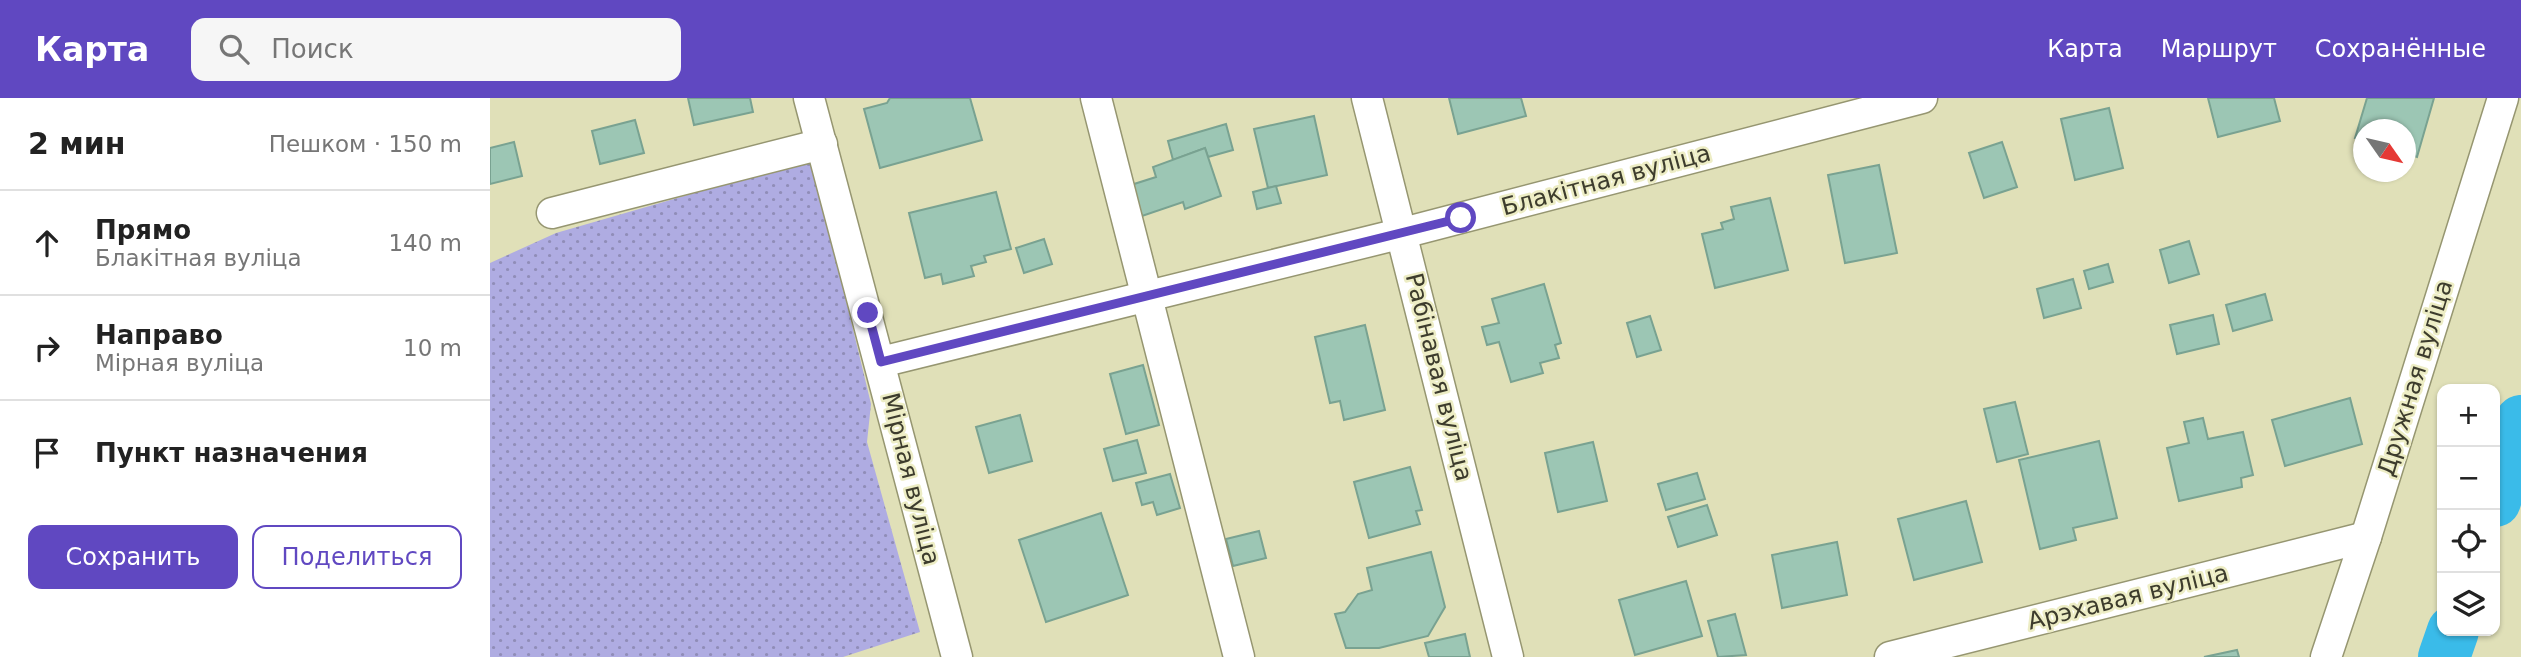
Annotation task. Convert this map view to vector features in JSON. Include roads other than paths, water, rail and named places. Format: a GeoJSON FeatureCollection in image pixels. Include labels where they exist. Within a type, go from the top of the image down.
{"type":"FeatureCollection","features":[{"type":"Feature","properties":{"kind":"street","name":"Мірная вуліца"},"geometry":{"type":"LineString","coordinates":[[809,98],[957,657]]}},
{"type":"Feature","properties":{"kind":"street"},"geometry":{"type":"LineString","coordinates":[[1096,98],[1239,657]]}},
{"type":"Feature","properties":{"kind":"street","name":"Рабінавая вуліца"},"geometry":{"type":"LineString","coordinates":[[1367,98],[1508,657]]}},
{"type":"Feature","properties":{"kind":"street","name":"Блакітная вуліца"},"geometry":{"type":"LineString","coordinates":[[881,362],[1403,233],[1923,98]]}},
{"type":"Feature","properties":{"kind":"street","name":"Дружная вуліца"},"geometry":{"type":"LineString","coordinates":[[2326,657],[2503,98]]}},
{"type":"Feature","properties":{"kind":"street"},"geometry":{"type":"LineString","coordinates":[[552,213],[822,144]]}},
{"type":"Feature","properties":{"kind":"street","name":"Арэхавая вуліца"},"geometry":{"type":"LineString","coordinates":[[1889,657],[2365,537]]}},
{"type":"Feature","properties":{"kind":"waterway"},"geometry":{"type":"LineString","coordinates":[[2500,486],[2521,421]]}},
{"type":"Feature","properties":{"kind":"waterway"},"geometry":{"type":"LineString","coordinates":[[2444,657],[2451,636]]}}]}
